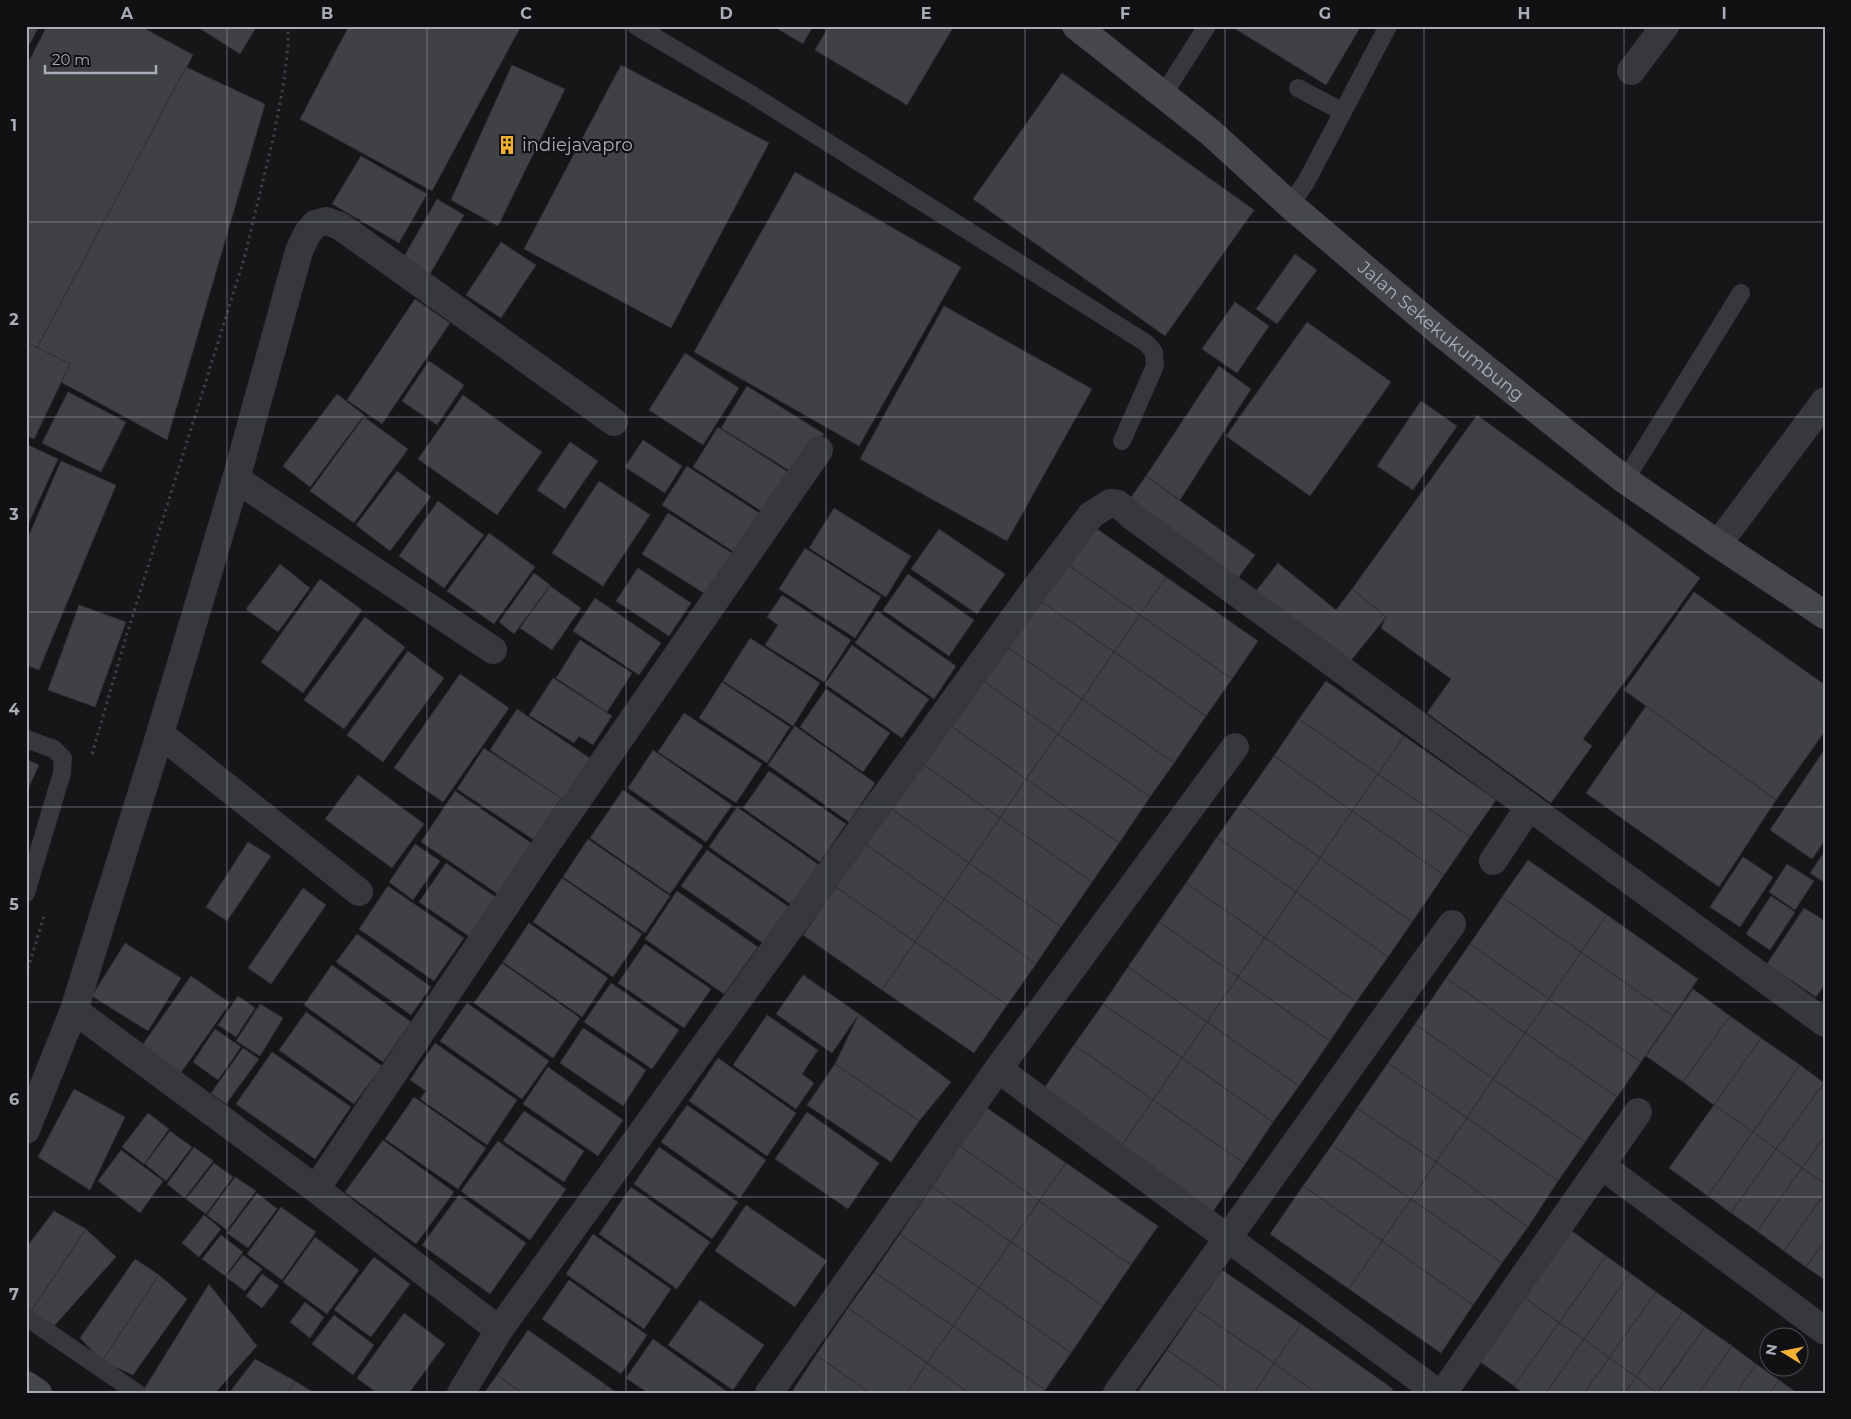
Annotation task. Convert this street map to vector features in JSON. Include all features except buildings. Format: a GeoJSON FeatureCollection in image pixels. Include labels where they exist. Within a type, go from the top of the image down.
{"type":"FeatureCollection","features":[{"type":"Feature","properties":{"kind":"street","name":"Jalan Sekekukumbung"},"geometry":{"type":"LineString","coordinates":[[1076,26],[1210,132],[1290,205],[1441,333],[1625,480],[1825,615]]}},
{"type":"Feature","properties":{"kind":"street"},"geometry":{"type":"LineString","coordinates":[[1631,71],[1665,26]]}},
{"type":"Feature","properties":{"kind":"street"},"geometry":{"type":"LineString","coordinates":[[26,1130],[74,1010],[160,734],[236,479],[299,251],[307,234],[315,224],[326,221],[340,226],[614,422]]}},
{"type":"Feature","properties":{"kind":"street"},"geometry":{"type":"LineString","coordinates":[[1718,544],[1825,401]]}},
{"type":"Feature","properties":{"kind":"street"},"geometry":{"type":"LineString","coordinates":[[316,1190],[540,854],[819,450]]}},
{"type":"Feature","properties":{"kind":"street"},"geometry":{"type":"LineString","coordinates":[[236,479],[493,650]]}},
{"type":"Feature","properties":{"kind":"street"},"geometry":{"type":"LineString","coordinates":[[461,1393],[499,1330],[1035,589],[1091,515],[1110,503],[1118,504],[1133,517],[1825,1023]]}},
{"type":"Feature","properties":{"kind":"street"},"geometry":{"type":"LineString","coordinates":[[160,734],[359,892]]}},
{"type":"Feature","properties":{"kind":"street"},"geometry":{"type":"LineString","coordinates":[[769,1393],[998,1069],[1235,747]]}},
{"type":"Feature","properties":{"kind":"street"},"geometry":{"type":"LineString","coordinates":[[1493,861],[1529,807]]}},
{"type":"Feature","properties":{"kind":"street"},"geometry":{"type":"LineString","coordinates":[[1117,1393],[1452,924]]}},
{"type":"Feature","properties":{"kind":"street"},"geometry":{"type":"LineString","coordinates":[[74,1010],[316,1190],[499,1330]]}},
{"type":"Feature","properties":{"kind":"street"},"geometry":{"type":"LineString","coordinates":[[998,1069],[1438,1393]]}},
{"type":"Feature","properties":{"kind":"street"},"geometry":{"type":"LineString","coordinates":[[1443,1393],[1638,1112]]}},
{"type":"Feature","properties":{"kind":"street"},"geometry":{"type":"LineString","coordinates":[[1602,1166],[1825,1331]]}},
{"type":"Feature","properties":{"kind":"street"},"geometry":{"type":"LineString","coordinates":[[26,1385],[38,1393]]}},
{"type":"Feature","properties":{"kind":"lane"},"geometry":{"type":"LineString","coordinates":[[636,26],[754,96],[1146,343],[1154,352],[1155,366],[1122,441]]}},
{"type":"Feature","properties":{"kind":"lane"},"geometry":{"type":"LineString","coordinates":[[1163,95],[1207,26]]}},
{"type":"Feature","properties":{"kind":"lane"},"geometry":{"type":"LineString","coordinates":[[1290,205],[1306,182],[1388,26]]}},
{"type":"Feature","properties":{"kind":"lane"},"geometry":{"type":"LineString","coordinates":[[1298,88],[1343,112]]}},
{"type":"Feature","properties":{"kind":"lane"},"geometry":{"type":"LineString","coordinates":[[1625,480],[1741,293]]}},
{"type":"Feature","properties":{"kind":"lane"},"geometry":{"type":"LineString","coordinates":[[26,738],[54,749],[63,758],[62,773],[26,893]]}},
{"type":"Feature","properties":{"kind":"lane"},"geometry":{"type":"LineString","coordinates":[[26,1317],[137,1393]]}},
{"type":"Feature","properties":{"kind":"path"},"geometry":{"type":"LineString","coordinates":[[90,759],[129,627],[244,259],[277,116],[288,47],[288,26]]}},
{"type":"Feature","properties":{"kind":"path"},"geometry":{"type":"LineString","coordinates":[[26,975],[46,909]]}},
{"type":"Feature","properties":{"kind":"place","name":"indiejavapro"},"geometry":{"type":"Point","coordinates":[507,145]}}]}
